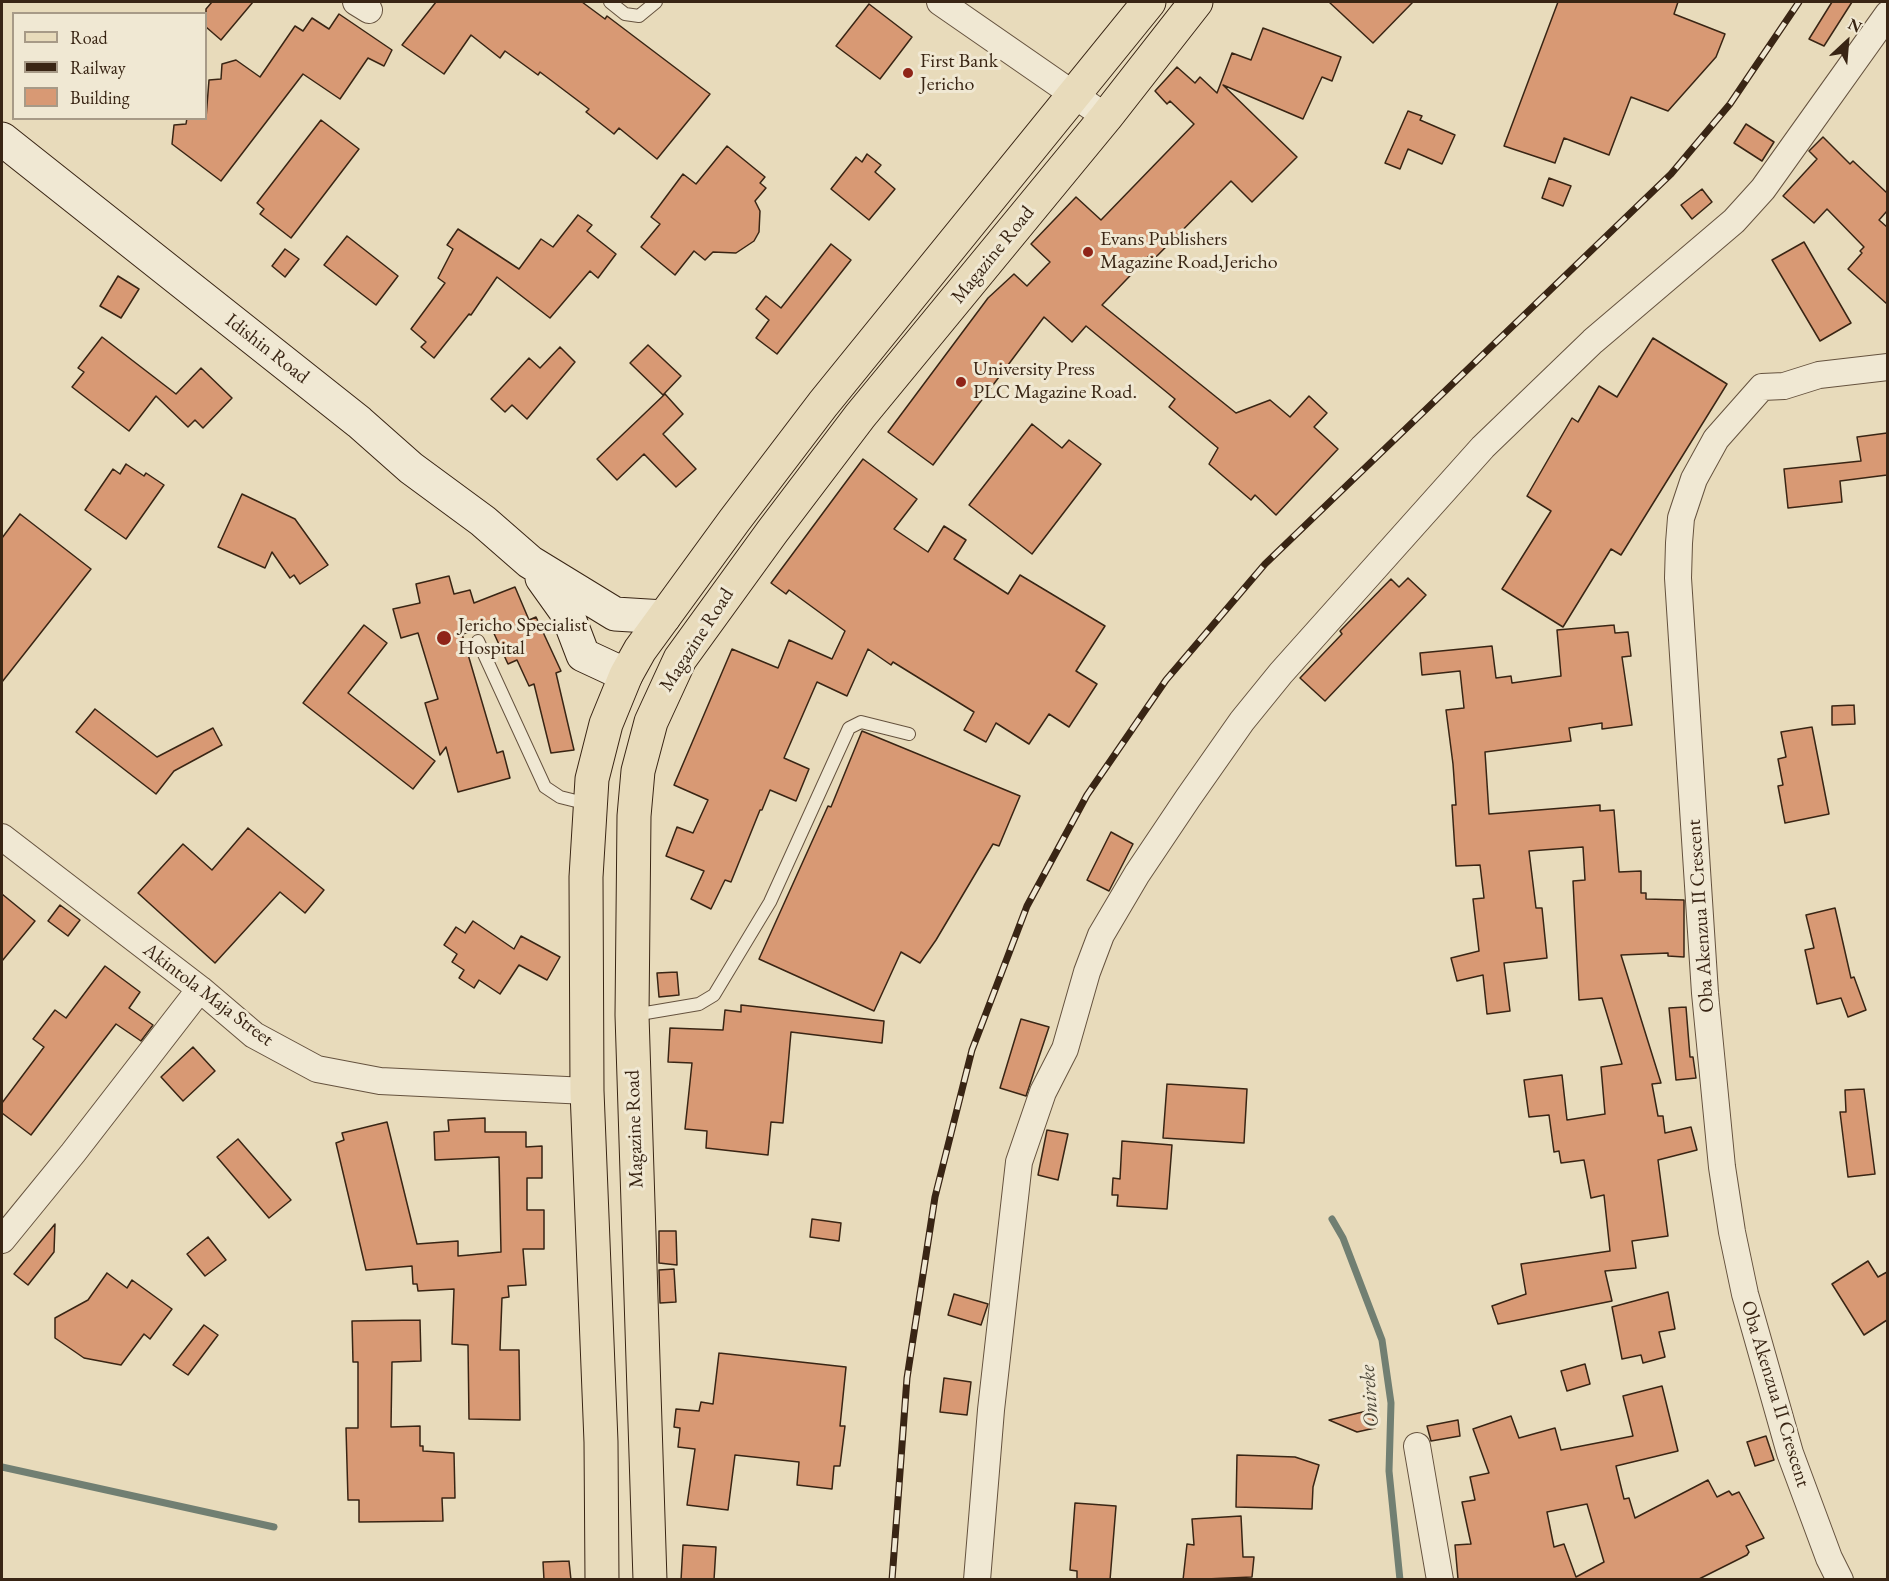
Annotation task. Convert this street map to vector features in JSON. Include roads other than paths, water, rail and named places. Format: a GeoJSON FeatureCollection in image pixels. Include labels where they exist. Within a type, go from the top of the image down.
{"type":"FeatureCollection","features":[{"type":"Feature","properties":{"kind":"main road","name":"Magazine Road"},"geometry":{"type":"LineString","coordinates":[[602,1580],[601,1442],[587,1091],[586,877],[589,804],[592,778],[600,745],[626,675],[664,617],[823,404],[1149,2]]}},
{"type":"Feature","properties":{"kind":"main road","name":"Magazine Road"},"geometry":{"type":"LineString","coordinates":[[650,1580],[632,1015],[633,863],[638,771],[658,701],[680,658],[860,416],[1106,117],[1196,2]]}},
{"type":"Feature","properties":{"kind":"main road"},"geometry":{"type":"LineString","coordinates":[[601,1442],[644,1446]]}},
{"type":"Feature","properties":{"kind":"street"},"geometry":{"type":"LineString","coordinates":[[940,2],[1106,117]]}},
{"type":"Feature","properties":{"kind":"street"},"geometry":{"type":"LineString","coordinates":[[977,1580],[995,1369],[1019,1162],[1042,1092],[1065,1050],[1087,972],[1101,935],[1137,874],[1188,798],[1242,721],[1281,672],[1483,447],[1593,341],[1734,221],[1763,189],[1887,14]]}},
{"type":"Feature","properties":{"kind":"street","name":"Idishin Road"},"geometry":{"type":"LineString","coordinates":[[2,139],[359,422],[411,468],[483,521],[530,562]]}},
{"type":"Feature","properties":{"kind":"street","name":"Oba Akenzua II Crescent"},"geometry":{"type":"LineString","coordinates":[[1840,1580],[1829,1558],[1790,1453],[1751,1314],[1732,1232],[1722,1167],[1705,993],[1678,578],[1678,543],[1681,518],[1694,479],[1716,438],[1762,387],[1784,386],[1819,375],[1887,367]]}},
{"type":"Feature","properties":{"kind":"street"},"geometry":{"type":"LineString","coordinates":[[530,562],[615,614],[664,617]]}},
{"type":"Feature","properties":{"kind":"street"},"geometry":{"type":"LineString","coordinates":[[530,562],[567,613],[583,655],[626,675]]}},
{"type":"Feature","properties":{"kind":"street","name":"Akintola Maja Street"},"geometry":{"type":"LineString","coordinates":[[2,837],[200,989],[254,1035],[317,1070],[380,1082],[500,1085],[587,1091]]}},
{"type":"Feature","properties":{"kind":"street"},"geometry":{"type":"LineString","coordinates":[[2,1240],[74,1153],[200,989]]}},
{"type":"Feature","properties":{"kind":"street"},"geometry":{"type":"LineString","coordinates":[[1417,1446],[1440,1580]]}},
{"type":"Feature","properties":{"kind":"lane"},"geometry":{"type":"LineString","coordinates":[[610,2],[625,14],[639,16],[656,2]]}},
{"type":"Feature","properties":{"kind":"lane"},"geometry":{"type":"LineString","coordinates":[[478,641],[545,787],[560,797],[589,804]]}},
{"type":"Feature","properties":{"kind":"lane"},"geometry":{"type":"LineString","coordinates":[[632,1015],[699,1004],[714,995],[770,902],[849,728],[861,722],[909,734]]}},
{"type":"Feature","properties":{"kind":"waterway","name":"Onireke"},"geometry":{"type":"LineString","coordinates":[[1332,1219],[1343,1238],[1382,1340],[1391,1403],[1389,1471],[1400,1580]]}},
{"type":"Feature","properties":{"kind":"waterway"},"geometry":{"type":"LineString","coordinates":[[2,1467],[274,1527]]}},
{"type":"Feature","properties":{"kind":"railway"},"geometry":{"type":"LineString","coordinates":[[892,1580],[907,1378],[935,1197],[972,1050],[1027,906],[1087,795],[1166,680],[1265,564],[1671,174],[1730,104],[1799,2]]}},
{"type":"Feature","properties":{"kind":"place","name":"First Bank Jericho"},"geometry":{"type":"Point","coordinates":[908,73]}},
{"type":"Feature","properties":{"kind":"place","name":"Evans Publishers Magazine Road,Jericho"},"geometry":{"type":"Point","coordinates":[1088,252]}},
{"type":"Feature","properties":{"kind":"place","name":"University Press PLC Magazine Road."},"geometry":{"type":"Point","coordinates":[961,382]}},
{"type":"Feature","properties":{"kind":"place","name":"Jericho Specialist Hospital"},"geometry":{"type":"Point","coordinates":[444,638]}}]}
